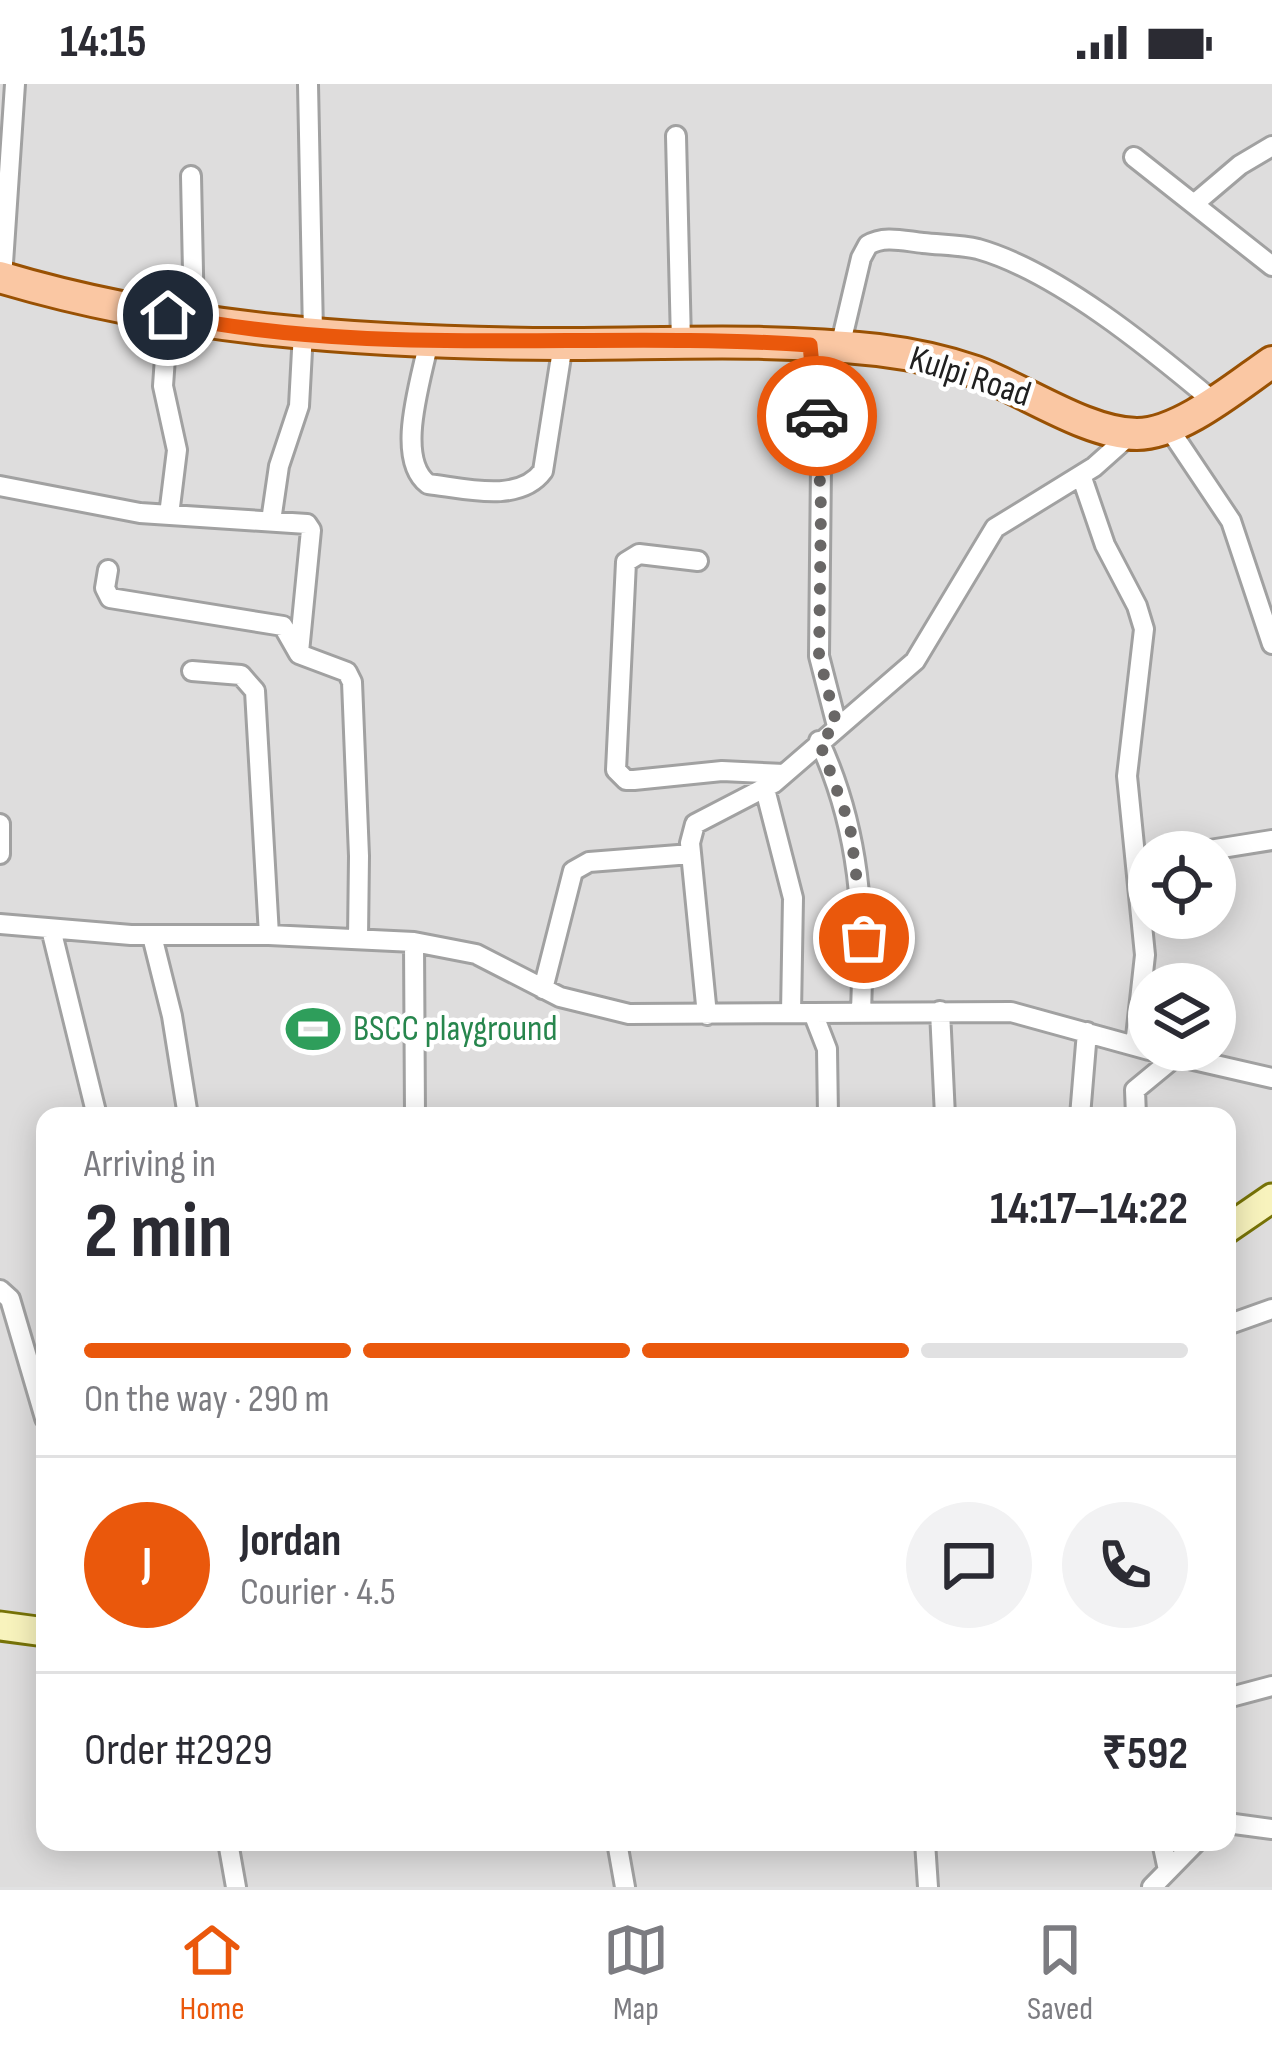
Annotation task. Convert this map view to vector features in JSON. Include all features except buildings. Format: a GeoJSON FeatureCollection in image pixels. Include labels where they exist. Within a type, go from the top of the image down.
{"type":"FeatureCollection","features":[{"type":"Feature","properties":{"kind":"main road","name":"Kulpi Road"},"geometry":{"type":"LineString","coordinates":[[1,278],[181,317],[309,333],[563,344],[825,346],[907,354],[977,372],[1131,434],[1168,427],[1272,362]]}},
{"type":"Feature","properties":{"kind":"main road"},"geometry":{"type":"LineString","coordinates":[[1236,1223],[1272,1198]]}},
{"type":"Feature","properties":{"kind":"main road"},"geometry":{"type":"LineString","coordinates":[[0,1626],[36,1631]]}},
{"type":"Feature","properties":{"kind":"street"},"geometry":{"type":"LineString","coordinates":[[1,278],[15,84]]}},
{"type":"Feature","properties":{"kind":"street"},"geometry":{"type":"LineString","coordinates":[[271,521],[279,466],[298,406],[309,333],[308,84]]}},
{"type":"Feature","properties":{"kind":"street"},"geometry":{"type":"LineString","coordinates":[[676,136],[681,342]]}},
{"type":"Feature","properties":{"kind":"street"},"geometry":{"type":"LineString","coordinates":[[1194,204],[1240,165],[1272,146]]}},
{"type":"Feature","properties":{"kind":"street"},"geometry":{"type":"LineString","coordinates":[[1134,157],[1272,266]]}},
{"type":"Feature","properties":{"kind":"street"},"geometry":{"type":"LineString","coordinates":[[169,515],[177,450],[163,386],[181,317],[191,176]]}},
{"type":"Feature","properties":{"kind":"street"},"geometry":{"type":"LineString","coordinates":[[837,726],[819,656],[825,346],[868,244],[884,239],[974,248],[1022,266],[1158,355],[1213,401]]}},
{"type":"Feature","properties":{"kind":"street"},"geometry":{"type":"LineString","coordinates":[[429,340],[411,439],[413,468],[428,484],[490,490],[525,487],[543,471],[563,344]]}},
{"type":"Feature","properties":{"kind":"street"},"geometry":{"type":"LineString","coordinates":[[1168,427],[1231,521],[1272,644]]}},
{"type":"Feature","properties":{"kind":"street"},"geometry":{"type":"LineString","coordinates":[[707,1016],[690,835],[699,820],[765,789],[922,653],[995,528],[1081,475],[1131,434]]}},
{"type":"Feature","properties":{"kind":"street"},"geometry":{"type":"LineString","coordinates":[[1081,475],[1105,544],[1144,629],[1126,776],[1137,831]]}},
{"type":"Feature","properties":{"kind":"street"},"geometry":{"type":"LineString","coordinates":[[0,486],[169,515],[305,524],[310,528],[298,654]]}},
{"type":"Feature","properties":{"kind":"street"},"geometry":{"type":"LineString","coordinates":[[698,561],[639,554],[626,562],[616,770],[626,780],[722,771],[784,774]]}},
{"type":"Feature","properties":{"kind":"street"},"geometry":{"type":"LineString","coordinates":[[108,570],[105,588],[110,598],[283,626],[298,654],[347,672],[352,682],[358,938]]}},
{"type":"Feature","properties":{"kind":"street"},"geometry":{"type":"LineString","coordinates":[[192,671],[241,675],[255,691],[269,935]]}},
{"type":"Feature","properties":{"kind":"street"},"geometry":{"type":"LineString","coordinates":[[819,741],[853,838],[864,919],[861,1012]]}},
{"type":"Feature","properties":{"kind":"street"},"geometry":{"type":"LineString","coordinates":[[765,789],[793,898],[791,1013]]}},
{"type":"Feature","properties":{"kind":"street"},"geometry":{"type":"LineString","coordinates":[[0,824],[0,854]]}},
{"type":"Feature","properties":{"kind":"street"},"geometry":{"type":"LineString","coordinates":[[1236,846],[1272,840]]}},
{"type":"Feature","properties":{"kind":"street"},"geometry":{"type":"LineString","coordinates":[[543,989],[572,871],[590,862],[691,854]]}},
{"type":"Feature","properties":{"kind":"street"},"geometry":{"type":"LineString","coordinates":[[0,925],[152,935],[414,942],[476,954],[560,997],[629,1014],[1011,1012],[1128,1043]]}},
{"type":"Feature","properties":{"kind":"street"},"geometry":{"type":"LineString","coordinates":[[51,929],[95,1107]]}},
{"type":"Feature","properties":{"kind":"street"},"geometry":{"type":"LineString","coordinates":[[152,935],[172,1016],[187,1107]]}},
{"type":"Feature","properties":{"kind":"street"},"geometry":{"type":"LineString","coordinates":[[414,942],[415,1107]]}},
{"type":"Feature","properties":{"kind":"street"},"geometry":{"type":"LineString","coordinates":[[940,1011],[945,1107]]}},
{"type":"Feature","properties":{"kind":"street"},"geometry":{"type":"LineString","coordinates":[[814,1013],[827,1049],[828,1107]]}},
{"type":"Feature","properties":{"kind":"street"},"geometry":{"type":"LineString","coordinates":[[1081,1107],[1087,1032]]}},
{"type":"Feature","properties":{"kind":"street"},"geometry":{"type":"LineString","coordinates":[[1236,1070],[1272,1078]]}},
{"type":"Feature","properties":{"kind":"street"},"geometry":{"type":"LineString","coordinates":[[1136,1107],[1135,1090],[1158,1071]]}},
{"type":"Feature","properties":{"kind":"street"},"geometry":{"type":"LineString","coordinates":[[0,1290],[10,1299],[36,1387]]}},
{"type":"Feature","properties":{"kind":"street"},"geometry":{"type":"LineString","coordinates":[[1236,1322],[1272,1309]]}},
{"type":"Feature","properties":{"kind":"street"},"geometry":{"type":"LineString","coordinates":[[1236,1696],[1272,1686]]}},
{"type":"Feature","properties":{"kind":"street"},"geometry":{"type":"LineString","coordinates":[[1236,1824],[1272,1829]]}},
{"type":"Feature","properties":{"kind":"street"},"geometry":{"type":"LineString","coordinates":[[230,1851],[236,1887]]}},
{"type":"Feature","properties":{"kind":"street"},"geometry":{"type":"LineString","coordinates":[[619,1851],[625,1887]]}},
{"type":"Feature","properties":{"kind":"street"},"geometry":{"type":"LineString","coordinates":[[926,1851],[928,1887]]}},
{"type":"Feature","properties":{"kind":"street"},"geometry":{"type":"LineString","coordinates":[[1164,1851],[1168,1870]]}},
{"type":"Feature","properties":{"kind":"street"},"geometry":{"type":"LineString","coordinates":[[1152,1887],[1187,1851]]}},
{"type":"Feature","properties":{"kind":"shaded area"},"geometry":{"type":"Polygon","coordinates":[[[0,84],[1272,84],[1272,1887],[0,1887],[0,84]]]}},
{"type":"Feature","properties":{"kind":"way so far"},"geometry":{"type":"LineString","coordinates":[[817,416],[821,465],[818,641],[837,726],[819,741],[850,826],[864,938]]}},
{"type":"Feature","properties":{"kind":"place","name":"BSCC playground"},"geometry":{"type":"Point","coordinates":[313,1029]}},
{"type":"Feature","properties":{"kind":"route"},"geometry":{"type":"LineString","coordinates":[[168,315],[377,339],[810,345],[817,416]]}}]}
